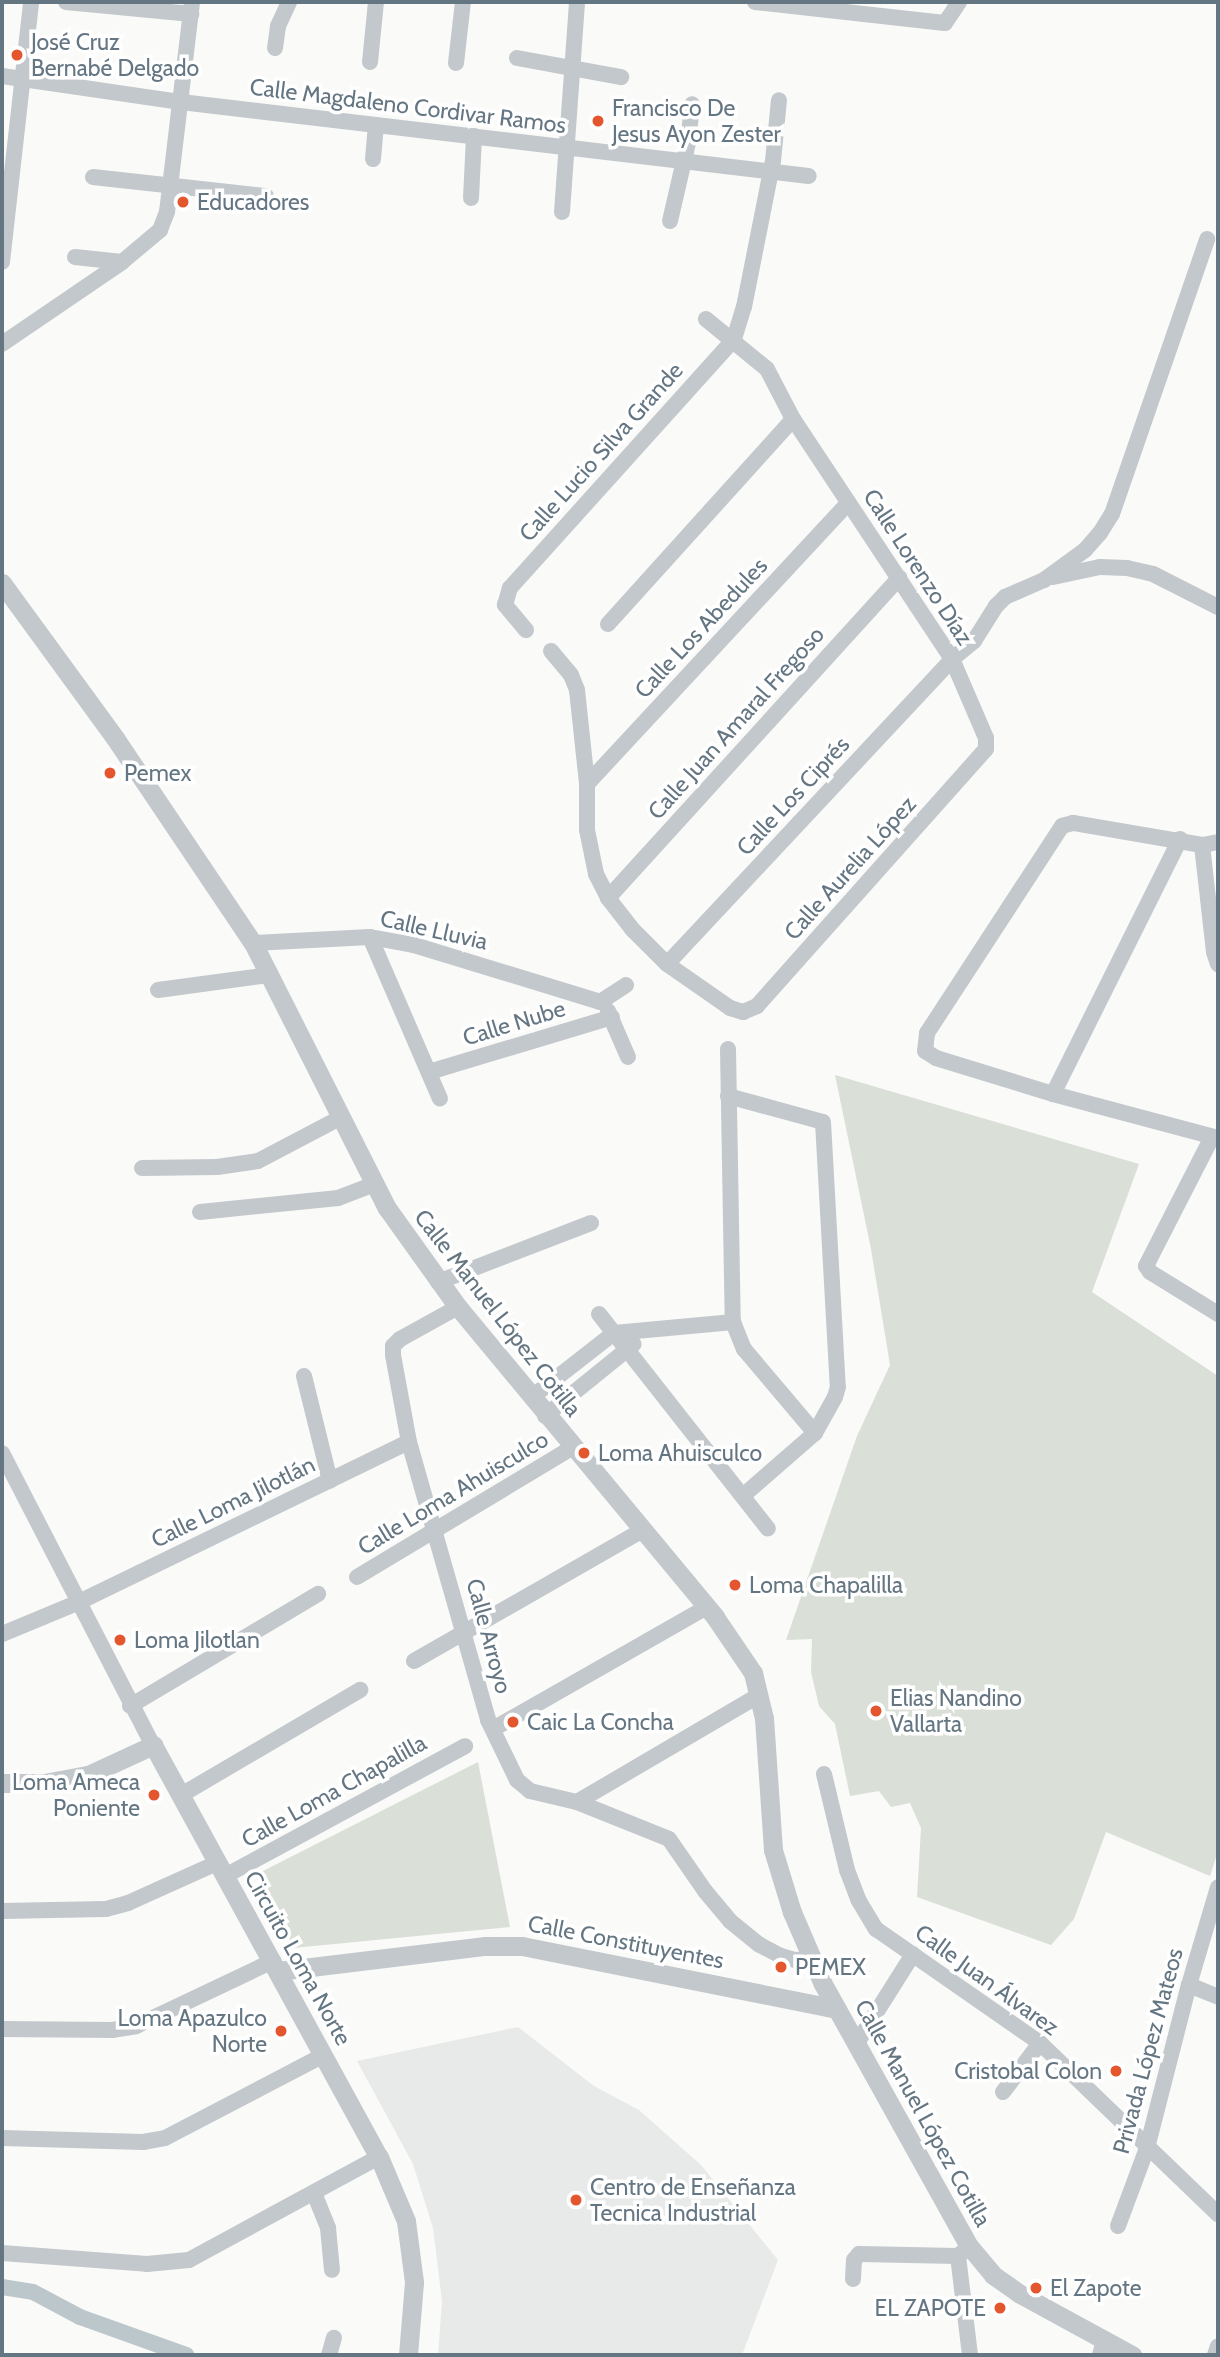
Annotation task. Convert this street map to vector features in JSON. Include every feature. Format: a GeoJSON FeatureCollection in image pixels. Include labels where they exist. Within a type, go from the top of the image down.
{"type":"FeatureCollection","features":[{"type":"Feature","properties":{"kind":"street"},"geometry":{"type":"LineString","coordinates":[[2,253],[6,171],[22,79],[31,2]]}},
{"type":"Feature","properties":{"kind":"street"},"geometry":{"type":"LineString","coordinates":[[2,344],[122,262],[160,230],[165,220],[191,8],[66,2]]}},
{"type":"Feature","properties":{"kind":"street"},"geometry":{"type":"LineString","coordinates":[[275,48],[278,26],[289,2]]}},
{"type":"Feature","properties":{"kind":"street"},"geometry":{"type":"LineString","coordinates":[[370,62],[376,2]]}},
{"type":"Feature","properties":{"kind":"street"},"geometry":{"type":"LineString","coordinates":[[456,63],[463,2]]}},
{"type":"Feature","properties":{"kind":"street"},"geometry":{"type":"LineString","coordinates":[[562,212],[577,2]]}},
{"type":"Feature","properties":{"kind":"street"},"geometry":{"type":"LineString","coordinates":[[755,2],[945,23],[959,2]]}},
{"type":"Feature","properties":{"kind":"street"},"geometry":{"type":"LineString","coordinates":[[517,58],[621,77]]}},
{"type":"Feature","properties":{"kind":"street","name":"Calle Magdaleno Cordivar Ramos"},"geometry":{"type":"LineString","coordinates":[[2,76],[181,102],[809,176]]}},
{"type":"Feature","properties":{"kind":"street"},"geometry":{"type":"LineString","coordinates":[[734,339],[744,307],[775,152],[779,100]]}},
{"type":"Feature","properties":{"kind":"street"},"geometry":{"type":"LineString","coordinates":[[670,220],[688,143],[692,104]]}},
{"type":"Feature","properties":{"kind":"street"},"geometry":{"type":"LineString","coordinates":[[373,159],[376,125]]}},
{"type":"Feature","properties":{"kind":"street"},"geometry":{"type":"LineString","coordinates":[[471,198],[474,136]]}},
{"type":"Feature","properties":{"kind":"street"},"geometry":{"type":"LineString","coordinates":[[93,177],[266,196]]}},
{"type":"Feature","properties":{"kind":"street"},"geometry":{"type":"LineString","coordinates":[[1044,580],[1084,550],[1112,514],[1207,239]]}},
{"type":"Feature","properties":{"kind":"street"},"geometry":{"type":"LineString","coordinates":[[75,257],[122,262]]}},
{"type":"Feature","properties":{"kind":"street","name":"Calle Lorenzo Díaz"},"geometry":{"type":"LineString","coordinates":[[706,319],[734,339],[767,369],[793,419],[952,659],[986,738],[986,749]]}},
{"type":"Feature","properties":{"kind":"street","name":"Calle Lucio Silva Grande"},"geometry":{"type":"LineString","coordinates":[[526,630],[505,605],[505,598],[734,339]]}},
{"type":"Feature","properties":{"kind":"street"},"geometry":{"type":"LineString","coordinates":[[608,624],[793,419]]}},
{"type":"Feature","properties":{"kind":"street","name":"Calle Los Abedules"},"geometry":{"type":"LineString","coordinates":[[587,784],[848,503]]}},
{"type":"Feature","properties":{"kind":"street"},"geometry":{"type":"LineString","coordinates":[[1044,580],[1100,567],[1127,568],[1153,574],[1218,607]]}},
{"type":"Feature","properties":{"kind":"street","name":"Calle Juan Amaral Fregoso"},"geometry":{"type":"LineString","coordinates":[[608,898],[899,578]]}},
{"type":"Feature","properties":{"kind":"street","name":"Calle Los Ciprés"},"geometry":{"type":"LineString","coordinates":[[667,964],[952,659],[974,641],[996,606],[1005,597],[1044,580]]}},
{"type":"Feature","properties":{"kind":"street","name":"Calle Manuel López Cotilla"},"geometry":{"type":"LineString","coordinates":[[2,583],[115,738],[253,943],[387,1208],[438,1282],[545,1416],[706,1607],[753,1673],[764,1718],[773,1850],[792,1912],[837,2009],[964,2251],[993,2275],[1102,2348],[1132,2355]]}},
{"type":"Feature","properties":{"kind":"street"},"geometry":{"type":"LineString","coordinates":[[551,652],[571,675],[577,690],[587,784],[587,830],[596,873],[608,898],[632,929],[667,964]]}},
{"type":"Feature","properties":{"kind":"street","name":"Calle Aurelia López"},"geometry":{"type":"LineString","coordinates":[[667,964],[730,1008],[743,1012],[757,1006],[986,749]]}},
{"type":"Feature","properties":{"kind":"street"},"geometry":{"type":"LineString","coordinates":[[1218,964],[1214,952],[1210,844],[1073,823],[1062,826],[926,1032],[925,1051],[936,1058],[1053,1094],[1215,1138],[1146,1266],[1150,1272],[1218,1314]]}},
{"type":"Feature","properties":{"kind":"street"},"geometry":{"type":"LineString","coordinates":[[1053,1094],[1180,839]]}},
{"type":"Feature","properties":{"kind":"street"},"geometry":{"type":"LineString","coordinates":[[370,937],[440,1100]]}},
{"type":"Feature","properties":{"kind":"street","name":"Calle Lluvia"},"geometry":{"type":"LineString","coordinates":[[253,943],[370,937],[426,948],[600,1002]]}},
{"type":"Feature","properties":{"kind":"street"},"geometry":{"type":"LineString","coordinates":[[158,990],[269,975]]}},
{"type":"Feature","properties":{"kind":"street"},"geometry":{"type":"LineString","coordinates":[[626,985],[600,1002],[612,1017],[628,1057]]}},
{"type":"Feature","properties":{"kind":"street","name":"Calle Nube"},"geometry":{"type":"LineString","coordinates":[[429,1072],[612,1017]]}},
{"type":"Feature","properties":{"kind":"street"},"geometry":{"type":"LineString","coordinates":[[729,1049],[733,1322],[744,1349],[816,1433]]}},
{"type":"Feature","properties":{"kind":"street"},"geometry":{"type":"LineString","coordinates":[[729,1096],[821,1121],[824,1126],[838,1387],[816,1433],[744,1495]]}},
{"type":"Feature","properties":{"kind":"street"},"geometry":{"type":"LineString","coordinates":[[142,1168],[217,1167],[258,1161],[340,1118]]}},
{"type":"Feature","properties":{"kind":"street"},"geometry":{"type":"LineString","coordinates":[[200,1212],[338,1198],[375,1184]]}},
{"type":"Feature","properties":{"kind":"street"},"geometry":{"type":"LineString","coordinates":[[438,1282],[591,1223]]}},
{"type":"Feature","properties":{"kind":"street","name":"Calle Arroyo"},"geometry":{"type":"LineString","coordinates":[[458,1307],[393,1346],[409,1442],[493,1729],[517,1780],[530,1790],[577,1802],[669,1839],[705,1891],[730,1921],[760,1945],[780,1956],[795,1960],[812,1959]]}},
{"type":"Feature","properties":{"kind":"street"},"geometry":{"type":"LineString","coordinates":[[599,1314],[768,1528]]}},
{"type":"Feature","properties":{"kind":"street"},"geometry":{"type":"LineString","coordinates":[[532,1397],[614,1333],[733,1322]]}},
{"type":"Feature","properties":{"kind":"street"},"geometry":{"type":"LineString","coordinates":[[545,1416],[653,1330]]}},
{"type":"Feature","properties":{"kind":"street"},"geometry":{"type":"LineString","coordinates":[[304,1377],[330,1481]]}},
{"type":"Feature","properties":{"kind":"street","name":"Calle Loma Jilotlán"},"geometry":{"type":"LineString","coordinates":[[2,1634],[77,1603],[409,1442]]}},
{"type":"Feature","properties":{"kind":"street","name":"Calle Loma Ahuisculco"},"geometry":{"type":"LineString","coordinates":[[357,1577],[572,1448]]}},
{"type":"Feature","properties":{"kind":"street","name":"Circuito Loma Norte"},"geometry":{"type":"LineString","coordinates":[[2,1453],[130,1706],[379,2157],[406,2221],[414,2282],[408,2355]]}},
{"type":"Feature","properties":{"kind":"street"},"geometry":{"type":"LineString","coordinates":[[414,1661],[643,1530]]}},
{"type":"Feature","properties":{"kind":"street"},"geometry":{"type":"LineString","coordinates":[[130,1706],[318,1594]]}},
{"type":"Feature","properties":{"kind":"street"},"geometry":{"type":"LineString","coordinates":[[493,1729],[706,1607]]}},
{"type":"Feature","properties":{"kind":"street"},"geometry":{"type":"LineString","coordinates":[[181,1796],[360,1690]]}},
{"type":"Feature","properties":{"kind":"street"},"geometry":{"type":"LineString","coordinates":[[577,1802],[758,1696]]}},
{"type":"Feature","properties":{"kind":"street"},"geometry":{"type":"LineString","coordinates":[[2,1783],[44,1783],[88,1776],[153,1745]]}},
{"type":"Feature","properties":{"kind":"street","name":"Calle Loma Chapalilla"},"geometry":{"type":"LineString","coordinates":[[2,1911],[106,1909],[221,1870],[465,1746]]}},
{"type":"Feature","properties":{"kind":"street","name":"Calle Juan Álvarez"},"geometry":{"type":"LineString","coordinates":[[824,1774],[847,1870],[859,1901],[876,1929],[1040,2043],[1218,2214]]}},
{"type":"Feature","properties":{"kind":"street","name":"Privada López Mateos"},"geometry":{"type":"LineString","coordinates":[[1118,2225],[1147,2148],[1218,1886]]}},
{"type":"Feature","properties":{"kind":"street","name":"Calle Constituyentes"},"geometry":{"type":"LineString","coordinates":[[275,1966],[485,1946],[522,1946],[837,2009]]}},
{"type":"Feature","properties":{"kind":"street"},"geometry":{"type":"LineString","coordinates":[[857,2043],[913,1954]]}},
{"type":"Feature","properties":{"kind":"street"},"geometry":{"type":"LineString","coordinates":[[2,2029],[112,2030],[136,2025],[275,1966]]}},
{"type":"Feature","properties":{"kind":"street"},"geometry":{"type":"LineString","coordinates":[[1189,1985],[1218,1997]]}},
{"type":"Feature","properties":{"kind":"street"},"geometry":{"type":"LineString","coordinates":[[1003,2092],[1040,2043]]}},
{"type":"Feature","properties":{"kind":"street"},"geometry":{"type":"LineString","coordinates":[[2,2138],[143,2142],[165,2138],[324,2055]]}},
{"type":"Feature","properties":{"kind":"street"},"geometry":{"type":"LineString","coordinates":[[2,2253],[147,2264],[189,2260],[379,2157]]}},
{"type":"Feature","properties":{"kind":"street"},"geometry":{"type":"LineString","coordinates":[[314,2193],[328,2228],[332,2270]]}},
{"type":"Feature","properties":{"kind":"street"},"geometry":{"type":"LineString","coordinates":[[853,2279],[854,2260],[859,2253],[964,2251],[971,2355]]}},
{"type":"Feature","properties":{"kind":"street"},"geometry":{"type":"LineString","coordinates":[[329,2355],[334,2338]]}},
{"type":"Feature","properties":{"kind":"street"},"geometry":{"type":"LineString","coordinates":[[1215,2355],[1218,2346]]}},
{"type":"Feature","properties":{"kind":"shaded area"},"geometry":{"type":"Polygon","coordinates":[[[835,1075],[1139,1164],[1092,1292],[1218,1376],[1218,1851],[1210,1876],[1106,1832],[1074,1919],[1051,1945],[917,1897],[921,1828],[910,1803],[891,1807],[879,1791],[850,1796],[835,1724],[819,1706],[811,1672],[812,1639],[786,1640],[857,1436],[890,1365],[871,1249],[835,1075]]]}},
{"type":"Feature","properties":{"kind":"shaded area"},"geometry":{"type":"Polygon","coordinates":[[[478,1762],[510,1927],[293,1948],[261,1872],[478,1762]]]}},
{"type":"Feature","properties":{"kind":"shaded area","name":"Centro de Enseñanza Tecnica Industrial"},"geometry":{"type":"Polygon","coordinates":[[[518,2027],[594,2086],[639,2110],[701,2165],[778,2260],[742,2355],[438,2355],[442,2301],[433,2228],[413,2164],[357,2061],[518,2027]]]}},
{"type":"Feature","properties":{"kind":"waterway"},"geometry":{"type":"LineString","coordinates":[[2,2287],[33,2292],[80,2317],[186,2355]]}},
{"type":"Feature","properties":{"kind":"place","name":"José Cruz Bernabé Delgado"},"geometry":{"type":"Point","coordinates":[17,55]}},
{"type":"Feature","properties":{"kind":"place","name":"Francisco De Jesus Ayon Zester"},"geometry":{"type":"Point","coordinates":[598,121]}},
{"type":"Feature","properties":{"kind":"place","name":"Educadores"},"geometry":{"type":"Point","coordinates":[183,202]}},
{"type":"Feature","properties":{"kind":"place","name":"Pemex"},"geometry":{"type":"Point","coordinates":[110,773]}},
{"type":"Feature","properties":{"kind":"place","name":"Loma Ahuisculco"},"geometry":{"type":"Point","coordinates":[584,1453]}},
{"type":"Feature","properties":{"kind":"place","name":"Loma Chapalilla"},"geometry":{"type":"Point","coordinates":[735,1585]}},
{"type":"Feature","properties":{"kind":"place","name":"Loma Jilotlan"},"geometry":{"type":"Point","coordinates":[120,1640]}},
{"type":"Feature","properties":{"kind":"place","name":"Elias Nandino Vallarta"},"geometry":{"type":"Point","coordinates":[876,1711]}},
{"type":"Feature","properties":{"kind":"place","name":"Caic La Concha"},"geometry":{"type":"Point","coordinates":[513,1722]}},
{"type":"Feature","properties":{"kind":"place","name":"Loma Ameca Poniente"},"geometry":{"type":"Point","coordinates":[154,1795]}},
{"type":"Feature","properties":{"kind":"place","name":"PEMEX"},"geometry":{"type":"Point","coordinates":[781,1967]}},
{"type":"Feature","properties":{"kind":"place","name":"Loma Apazulco Norte"},"geometry":{"type":"Point","coordinates":[281,2031]}},
{"type":"Feature","properties":{"kind":"place","name":"Cristobal Colon"},"geometry":{"type":"Point","coordinates":[1116,2071]}},
{"type":"Feature","properties":{"kind":"place","name":"Centro de Enseñanza Tecnica Industrial"},"geometry":{"type":"Point","coordinates":[576,2200]}},
{"type":"Feature","properties":{"kind":"place","name":"El Zapote"},"geometry":{"type":"Point","coordinates":[1036,2288]}},
{"type":"Feature","properties":{"kind":"place","name":"EL ZAPOTE"},"geometry":{"type":"Point","coordinates":[1000,2308]}}]}
